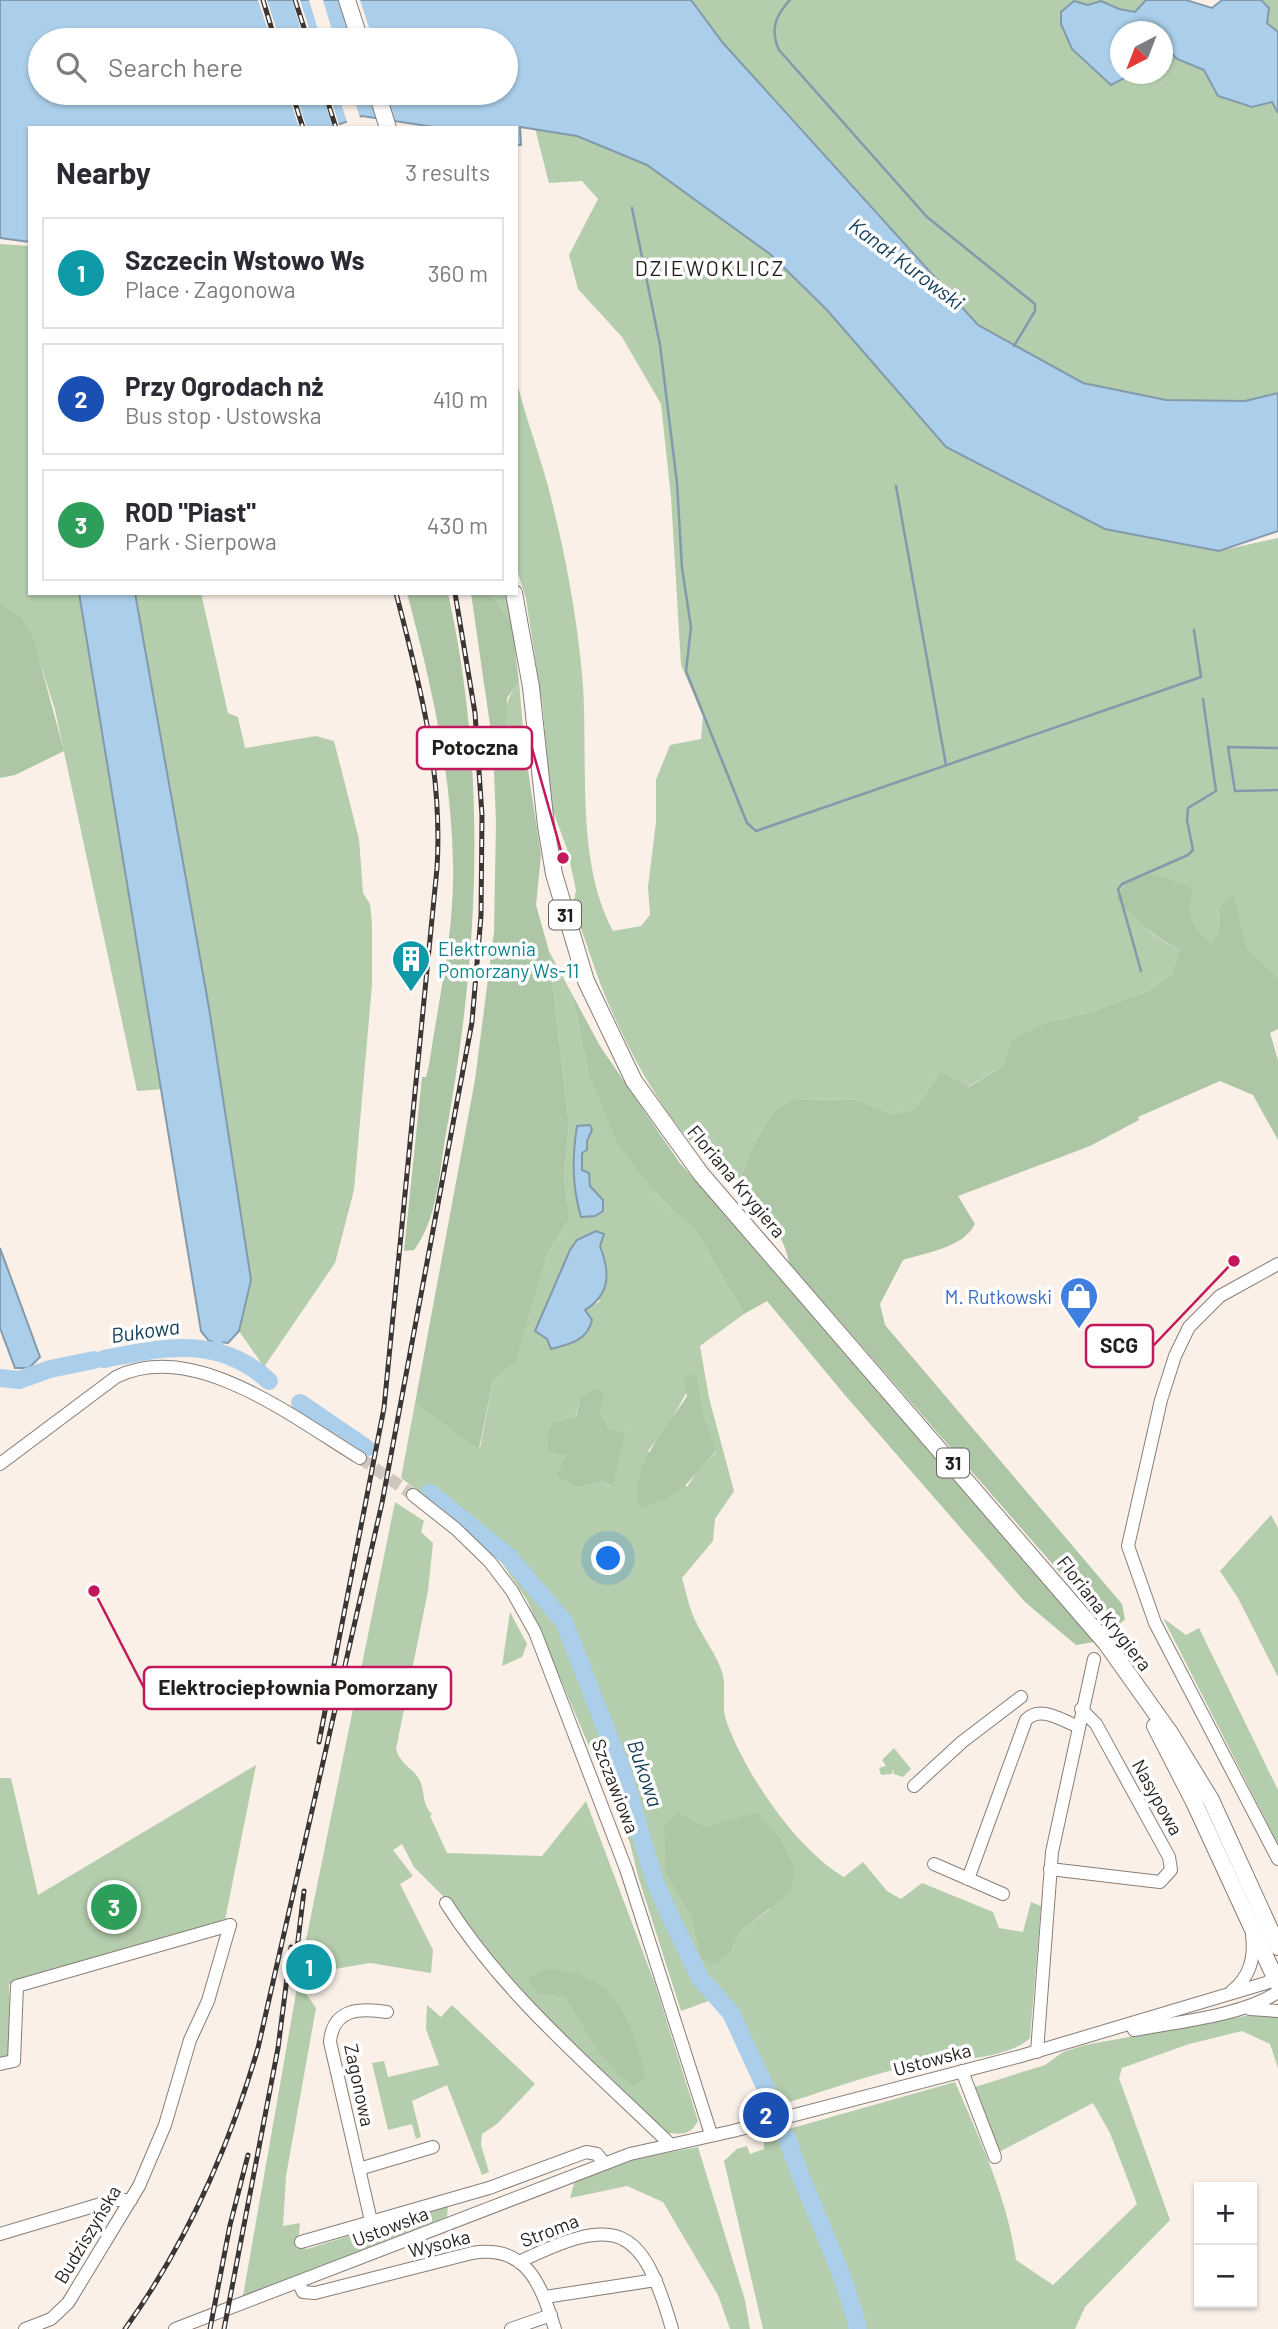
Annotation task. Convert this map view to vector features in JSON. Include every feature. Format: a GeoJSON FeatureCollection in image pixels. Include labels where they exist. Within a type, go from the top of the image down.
{"type":"FeatureCollection","features":[{"type":"Feature","properties":{"kind":"main road"},"geometry":{"type":"LineString","coordinates":[[347,0],[356,28]]}},
{"type":"Feature","properties":{"kind":"main road"},"geometry":{"type":"LineString","coordinates":[[381,105],[387,126]]}},
{"type":"Feature","properties":{"kind":"main road","name":"Floriana Krygiera"},"geometry":{"type":"LineString","coordinates":[[514,595],[531,687],[550,849],[579,962],[603,1021],[634,1081],[677,1144],[722,1198],[1106,1643],[1138,1692],[1170,1733],[1211,1800],[1272,1926],[1278,1947]]}},
{"type":"Feature","properties":{"kind":"main road","name":"Floriana Krygiera"},"geometry":{"type":"LineString","coordinates":[[1138,1692],[1249,1921],[1276,1983]]}},
{"type":"Feature","properties":{"kind":"street"},"geometry":{"type":"LineString","coordinates":[[1278,1280],[1274,1266],[1226,1292],[1203,1309],[1189,1327],[1171,1367],[1129,1538],[1131,1560],[1152,1617],[1278,1859]]}},
{"type":"Feature","properties":{"kind":"street"},"geometry":{"type":"LineString","coordinates":[[0,1464],[116,1377],[134,1370],[158,1368],[192,1372],[240,1387],[360,1458]]}},
{"type":"Feature","properties":{"kind":"street","name":"Szczawiowa"},"geometry":{"type":"LineString","coordinates":[[413,1495],[456,1529],[490,1562],[512,1591],[535,1632],[626,1869],[711,2134]]}},
{"type":"Feature","properties":{"kind":"street"},"geometry":{"type":"LineString","coordinates":[[1037,2052],[1049,1870],[1077,1726],[1094,1658]]}},
{"type":"Feature","properties":{"kind":"street"},"geometry":{"type":"LineString","coordinates":[[914,1786],[962,1742],[1021,1696]]}},
{"type":"Feature","properties":{"kind":"street","name":"Nasypowa"},"geometry":{"type":"LineString","coordinates":[[1049,1870],[1160,1882],[1171,1870],[1168,1857],[1096,1724],[1081,1709]]}},
{"type":"Feature","properties":{"kind":"street"},"geometry":{"type":"LineString","coordinates":[[968,1879],[1026,1720],[1033,1714],[1042,1713],[1077,1726]]}},
{"type":"Feature","properties":{"kind":"street"},"geometry":{"type":"LineString","coordinates":[[934,1864],[1003,1894]]}},
{"type":"Feature","properties":{"kind":"street"},"geometry":{"type":"LineString","coordinates":[[446,1903],[474,1946],[505,1984],[670,2144]]}},
{"type":"Feature","properties":{"kind":"street","name":"Ustowska"},"geometry":{"type":"LineString","coordinates":[[1225,1995],[1242,1982],[1250,1967],[1253,1949],[1249,1921]]}},
{"type":"Feature","properties":{"kind":"street","name":"Budziszyńska"},"geometry":{"type":"LineString","coordinates":[[0,2064],[15,2061],[16,1986],[230,1925],[210,1995],[190,2040],[160,2138],[131,2200],[63,2309],[51,2319],[25,2329]]}},
{"type":"Feature","properties":{"kind":"street","name":"Ustowska"},"geometry":{"type":"LineString","coordinates":[[1082,2039],[1236,2009],[1265,2000],[1276,1983]]}},
{"type":"Feature","properties":{"kind":"street","name":"Ustowska"},"geometry":{"type":"LineString","coordinates":[[175,2329],[604,2163],[1037,2052],[1225,1995],[1276,1983]]}},
{"type":"Feature","properties":{"kind":"street","name":"Zagonowa"},"geometry":{"type":"LineString","coordinates":[[371,2221],[331,2049],[331,2036],[334,2024],[346,2012],[367,2009],[387,2012]]}},
{"type":"Feature","properties":{"kind":"street","name":"Ustowska"},"geometry":{"type":"LineString","coordinates":[[1236,2009],[1278,2011]]}},
{"type":"Feature","properties":{"kind":"street"},"geometry":{"type":"LineString","coordinates":[[962,2071],[995,2157]]}},
{"type":"Feature","properties":{"kind":"street"},"geometry":{"type":"LineString","coordinates":[[359,2169],[433,2147]]}},
{"type":"Feature","properties":{"kind":"street","name":"Ustowska"},"geometry":{"type":"LineString","coordinates":[[301,2242],[489,2188],[586,2152],[597,2154],[604,2163]]}},
{"type":"Feature","properties":{"kind":"street"},"geometry":{"type":"LineString","coordinates":[[0,2234],[114,2200],[131,2200]]}},
{"type":"Feature","properties":{"kind":"street","name":"Stroma"},"geometry":{"type":"LineString","coordinates":[[519,2262],[580,2235],[608,2235],[638,2249],[656,2280],[672,2329]]}},
{"type":"Feature","properties":{"kind":"street","name":"Wysoka"},"geometry":{"type":"LineString","coordinates":[[298,2282],[303,2292],[315,2293],[479,2252],[502,2255],[519,2262]]}},
{"type":"Feature","properties":{"kind":"street"},"geometry":{"type":"LineString","coordinates":[[519,2262],[534,2275],[545,2297],[555,2329]]}},
{"type":"Feature","properties":{"kind":"street"},"geometry":{"type":"LineString","coordinates":[[545,2297],[656,2280]]}},
{"type":"Feature","properties":{"kind":"street"},"geometry":{"type":"LineString","coordinates":[[511,2329],[551,2315]]}},
{"type":"Feature","properties":{"kind":"green space"},"geometry":{"type":"Polygon","coordinates":[[[691,0],[1146,0],[1135,12],[1119,10],[1101,1],[1088,5],[1074,1],[1061,24],[1072,48],[1111,85],[1173,84],[1173,55],[1204,70],[1218,96],[1272,102],[1278,113],[1278,393],[1245,401],[1166,400],[1083,383],[978,325],[723,43],[691,0]]]}},
{"type":"Feature","properties":{"kind":"green space"},"geometry":{"type":"Polygon","coordinates":[[[1261,0],[1278,0],[1278,32],[1267,23],[1268,8],[1261,0]]]}},
{"type":"Feature","properties":{"kind":"green space"},"geometry":{"type":"Polygon","coordinates":[[[535,128],[577,136],[647,165],[770,254],[827,310],[1219,551],[1278,538],[1278,977],[1245,949],[1234,894],[1219,907],[1218,934],[1211,945],[1194,929],[1187,905],[1117,899],[1153,934],[1179,949],[1172,974],[1150,990],[1089,1013],[1047,1022],[1004,1065],[968,1087],[941,1071],[915,1109],[894,1114],[855,1100],[794,1099],[775,1109],[752,1147],[737,1187],[698,1150],[650,1085],[607,1001],[573,907],[576,890],[567,849],[552,808],[543,710],[526,599],[518,573],[518,387],[548,486],[572,597],[584,696],[587,835],[600,901],[613,931],[641,926],[650,915],[648,887],[656,822],[656,780],[670,745],[701,739],[703,716],[681,665],[671,497],[661,404],[622,337],[578,289],[569,255],[598,199],[582,181],[549,183],[535,128]]]}},
{"type":"Feature","properties":{"kind":"green space"},"geometry":{"type":"Polygon","coordinates":[[[0,244],[28,246],[28,595],[79,595],[163,1089],[137,1091],[55,710],[33,640],[21,616],[0,603],[0,244]]]}},
{"type":"Feature","properties":{"kind":"green space"},"geometry":{"type":"Polygon","coordinates":[[[135,595],[201,595],[228,713],[238,717],[245,748],[316,736],[334,741],[359,839],[363,893],[370,904],[372,985],[354,1190],[335,1263],[264,1367],[239,1331],[251,1280],[209,1008],[135,595]]]}},
{"type":"Feature","properties":{"kind":"green space"},"geometry":{"type":"Polygon","coordinates":[[[408,595],[448,595],[461,661],[474,798],[471,934],[457,1071],[439,1182],[422,1238],[414,1250],[404,1251],[422,1077],[426,1077],[429,1065],[442,989],[453,887],[451,827],[444,760],[408,595]]]}},
{"type":"Feature","properties":{"kind":"green space"},"geometry":{"type":"Polygon","coordinates":[[[471,595],[492,595],[512,624],[519,682],[507,698],[506,749],[525,750],[541,855],[536,905],[549,951],[569,1125],[564,1179],[570,1218],[548,1252],[516,1362],[493,1380],[479,1449],[415,1403],[475,1080],[494,932],[496,822],[493,746],[471,595]]]}},
{"type":"Feature","properties":{"kind":"green space"},"geometry":{"type":"Polygon","coordinates":[[[492,595],[505,595],[512,624],[492,595]]]}},
{"type":"Feature","properties":{"kind":"green space"},"geometry":{"type":"Polygon","coordinates":[[[0,603],[21,616],[34,640],[64,751],[15,775],[0,778],[0,603]]]}},
{"type":"Feature","properties":{"kind":"green space"},"geometry":{"type":"Polygon","coordinates":[[[519,682],[525,750],[506,749],[506,706],[519,682]]]}},
{"type":"Feature","properties":{"kind":"green space"},"geometry":{"type":"Polygon","coordinates":[[[1150,875],[1168,878],[1193,889],[1190,906],[1192,920],[1211,944],[1218,934],[1219,907],[1234,893],[1246,949],[1278,977],[1278,1029],[1270,1033],[1278,1060],[1278,1140],[1253,1095],[1220,1081],[1138,1117],[1139,1120],[1090,1146],[958,1196],[975,1224],[962,1239],[953,1244],[903,1260],[880,1304],[885,1325],[1122,1604],[1125,1619],[1112,1632],[789,1263],[776,1231],[737,1187],[752,1147],[775,1109],[794,1099],[855,1100],[894,1114],[915,1109],[941,1071],[969,1087],[1004,1065],[1012,1040],[1047,1022],[1089,1013],[1150,990],[1172,974],[1179,949],[1145,927],[1116,899],[1129,879],[1150,875]]]}},
{"type":"Feature","properties":{"kind":"green space"},"geometry":{"type":"Polygon","coordinates":[[[549,951],[572,994],[588,1072],[654,1191],[697,1233],[744,1314],[700,1346],[709,1398],[734,1491],[715,1519],[713,1541],[682,1578],[693,1615],[722,1672],[726,1720],[734,1741],[759,1785],[790,1829],[826,1864],[844,1877],[863,1862],[887,1891],[901,1899],[922,1883],[993,1912],[999,1928],[1023,1932],[1031,1902],[1041,1906],[1030,2038],[1019,2046],[987,2056],[901,2068],[776,2106],[734,2011],[722,1996],[681,2011],[630,1843],[527,1600],[502,1563],[461,1523],[401,1478],[415,1403],[480,1448],[493,1380],[516,1362],[548,1252],[570,1218],[564,1179],[569,1125],[549,951]],[[596,1231],[577,1240],[570,1250],[535,1331],[547,1339],[551,1348],[574,1343],[585,1309],[599,1302],[606,1262],[600,1246],[604,1234],[596,1231]],[[697,1374],[669,1424],[648,1451],[687,1487],[699,1468],[716,1452],[704,1415],[697,1374]],[[605,1393],[580,1399],[566,1455],[555,1476],[577,1488],[603,1481],[611,1487],[626,1432],[609,1429],[600,1411],[605,1393]],[[678,1812],[690,1913],[700,1958],[732,1950],[741,1931],[770,1909],[727,1821],[705,1826],[678,1812]]]}},
{"type":"Feature","properties":{"kind":"green space"},"geometry":{"type":"Polygon","coordinates":[[[572,994],[600,1046],[679,1162],[1094,1642],[1076,1645],[1025,1602],[767,1301],[744,1314],[697,1233],[654,1191],[618,1144],[588,1072],[572,994]]]}},
{"type":"Feature","properties":{"kind":"green space"},"geometry":{"type":"Polygon","coordinates":[[[1130,1340],[1135,1349],[1130,1353],[1135,1361],[1134,1368],[1118,1365],[1110,1356],[1114,1349],[1120,1356],[1123,1354],[1121,1349],[1130,1340]]]}},
{"type":"Feature","properties":{"kind":"green space"},"geometry":{"type":"Polygon","coordinates":[[[697,1374],[704,1415],[716,1451],[676,1493],[655,1504],[639,1508],[637,1492],[644,1463],[687,1396],[684,1377],[697,1374]]]}},
{"type":"Feature","properties":{"kind":"green space"},"geometry":{"type":"Polygon","coordinates":[[[595,1389],[605,1393],[600,1411],[609,1429],[626,1432],[612,1487],[603,1481],[577,1488],[555,1476],[566,1455],[549,1452],[547,1435],[553,1423],[576,1417],[580,1399],[595,1389]]]}},
{"type":"Feature","properties":{"kind":"green space"},"geometry":{"type":"Polygon","coordinates":[[[395,1502],[424,1521],[421,1532],[433,1543],[428,1591],[396,1749],[398,1755],[420,1781],[427,1807],[432,1814],[430,1816],[447,1853],[542,1856],[586,1801],[655,1984],[698,2121],[688,2132],[666,2133],[499,1970],[448,1901],[414,1867],[402,1844],[393,1850],[413,1876],[400,1884],[433,1950],[431,1973],[370,1963],[323,1971],[319,1960],[303,1955],[395,1502]]]}},
{"type":"Feature","properties":{"kind":"green space"},"geometry":{"type":"Polygon","coordinates":[[[1271,1515],[1278,1528],[1278,1677],[1238,1598],[1220,1571],[1271,1515]]]}},
{"type":"Feature","properties":{"kind":"green space"},"geometry":{"type":"Polygon","coordinates":[[[510,1612],[527,1644],[522,1657],[502,1666],[510,1612]]]}},
{"type":"Feature","properties":{"kind":"green space"},"geometry":{"type":"Polygon","coordinates":[[[1163,1618],[1186,1635],[1199,1628],[1278,1790],[1278,1844],[1163,1618]]]}},
{"type":"Feature","properties":{"kind":"green space"},"geometry":{"type":"Polygon","coordinates":[[[894,1748],[911,1769],[903,1777],[894,1774],[893,1769],[892,1774],[881,1775],[879,1768],[886,1766],[882,1760],[894,1748]]]}},
{"type":"Feature","properties":{"kind":"green space"},"geometry":{"type":"Polygon","coordinates":[[[256,1765],[225,1920],[9,1984],[11,2056],[0,2059],[0,1778],[11,1778],[38,1895],[256,1765]]]}},
{"type":"Feature","properties":{"kind":"green space"},"geometry":{"type":"Polygon","coordinates":[[[678,1812],[705,1826],[757,1813],[778,1835],[794,1868],[791,1892],[741,1931],[732,1950],[715,1964],[700,1958],[690,1913],[666,1873],[664,1827],[678,1812]]]}},
{"type":"Feature","properties":{"kind":"green space"},"geometry":{"type":"Polygon","coordinates":[[[548,1969],[571,1972],[590,1979],[617,2003],[634,2036],[646,2076],[634,2086],[611,2067],[565,1997],[537,1993],[528,1979],[548,1969]]]}},
{"type":"Feature","properties":{"kind":"green space"},"geometry":{"type":"Polygon","coordinates":[[[298,1982],[316,2008],[286,2176],[283,2226],[300,2223],[298,2247],[307,2249],[448,2205],[447,2217],[243,2296],[298,1982]]]}},
{"type":"Feature","properties":{"kind":"green space"},"geometry":{"type":"Polygon","coordinates":[[[427,2005],[441,2017],[452,2005],[535,2084],[497,2124],[482,2134],[481,2145],[489,2172],[482,2175],[447,2085],[412,2101],[421,2137],[416,2139],[412,2124],[388,2130],[372,2063],[384,2061],[388,2077],[439,2065],[426,2029],[427,2005]]]}},
{"type":"Feature","properties":{"kind":"green space"},"geometry":{"type":"Polygon","coordinates":[[[1256,2014],[1278,2016],[1278,2068],[1270,2044],[1242,2031],[1189,2044],[1122,2068],[1119,2078],[1170,2220],[1085,2307],[1075,2329],[763,2329],[724,2161],[737,2149],[747,2146],[750,2154],[764,2149],[764,2136],[955,2082],[999,2191],[1016,2260],[1053,2285],[1137,2204],[1110,2133],[1093,2103],[999,2152],[975,2087],[1045,2065],[1063,2052],[1085,2045],[1256,2014]]]}},
{"type":"Feature","properties":{"kind":"green space"},"geometry":{"type":"Polygon","coordinates":[[[698,2147],[745,2300],[750,2329],[730,2329],[718,2295],[663,2202],[627,2186],[570,2198],[575,2180],[624,2161],[698,2147]]]}},
{"type":"Feature","properties":{"kind":"water","name":"Kanał Kurowski"},"geometry":{"type":"Polygon","coordinates":[[[0,0],[691,0],[723,43],[978,325],[1083,383],[1166,400],[1245,401],[1278,393],[1278,531],[1219,551],[1105,529],[946,447],[827,310],[770,254],[647,165],[577,136],[520,127],[521,145],[518,145],[518,126],[427,126],[362,116],[334,126],[28,126],[28,242],[0,238],[0,0]]]}},
{"type":"Feature","properties":{"kind":"water"},"geometry":{"type":"Polygon","coordinates":[[[1146,0],[1186,0],[1212,8],[1222,0],[1261,0],[1269,8],[1267,23],[1278,32],[1278,113],[1272,102],[1252,107],[1218,96],[1204,70],[1173,55],[1173,21],[1110,21],[1111,85],[1072,49],[1061,24],[1061,12],[1074,1],[1088,5],[1101,1],[1135,12],[1146,0]]]}},
{"type":"Feature","properties":{"kind":"water"},"geometry":{"type":"Polygon","coordinates":[[[79,595],[135,595],[209,1008],[251,1280],[239,1331],[228,1343],[209,1341],[201,1331],[79,595]]]}},
{"type":"Feature","properties":{"kind":"water"},"geometry":{"type":"Polygon","coordinates":[[[590,1125],[592,1130],[587,1141],[587,1150],[582,1153],[582,1170],[589,1173],[590,1186],[603,1200],[603,1211],[595,1216],[581,1217],[574,1183],[575,1138],[577,1126],[590,1125]]]}},
{"type":"Feature","properties":{"kind":"water"},"geometry":{"type":"Polygon","coordinates":[[[596,1231],[604,1234],[600,1246],[607,1273],[600,1297],[585,1310],[592,1320],[590,1327],[577,1340],[551,1349],[547,1339],[535,1331],[570,1250],[577,1240],[596,1231]]]}},
{"type":"Feature","properties":{"kind":"water"},"geometry":{"type":"Polygon","coordinates":[[[0,1248],[40,1357],[29,1368],[15,1368],[0,1328],[0,1248]]]}},
{"type":"Feature","properties":{"kind":"pier"},"geometry":{"type":"Polygon","coordinates":[[[258,0],[267,0],[276,28],[267,28],[258,0]]]}},
{"type":"Feature","properties":{"kind":"pier"},"geometry":{"type":"Polygon","coordinates":[[[292,0],[300,0],[309,28],[300,28],[292,0]]]}},
{"type":"Feature","properties":{"kind":"pier"},"geometry":{"type":"Polygon","coordinates":[[[309,0],[323,0],[331,28],[317,28],[309,0]]]}},
{"type":"Feature","properties":{"kind":"pier"},"geometry":{"type":"Polygon","coordinates":[[[339,0],[360,0],[369,28],[348,28],[339,0]]]}},
{"type":"Feature","properties":{"kind":"pier"},"geometry":{"type":"Polygon","coordinates":[[[292,105],[299,105],[306,126],[298,126],[292,105]]]}},
{"type":"Feature","properties":{"kind":"pier"},"geometry":{"type":"Polygon","coordinates":[[[326,105],[333,105],[339,126],[332,126],[326,105]]]}},
{"type":"Feature","properties":{"kind":"pier"},"geometry":{"type":"Polygon","coordinates":[[[342,105],[356,105],[361,121],[348,125],[342,105]]]}},
{"type":"Feature","properties":{"kind":"waterway"},"geometry":{"type":"LineString","coordinates":[[790,0],[776,24],[775,36],[779,50],[927,217],[1035,304],[1035,311],[1014,346]]}},
{"type":"Feature","properties":{"kind":"waterway"},"geometry":{"type":"LineString","coordinates":[[632,208],[660,345],[677,483],[682,568],[691,627],[686,671],[747,823],[756,831],[1201,677],[1194,630]]}},
{"type":"Feature","properties":{"kind":"waterway"},"geometry":{"type":"LineString","coordinates":[[896,486],[946,765]]}},
{"type":"Feature","properties":{"kind":"waterway"},"geometry":{"type":"LineString","coordinates":[[1141,971],[1118,889],[1122,884],[1188,855],[1193,850],[1187,820],[1188,808],[1216,791],[1203,699]]}},
{"type":"Feature","properties":{"kind":"waterway"},"geometry":{"type":"LineString","coordinates":[[1278,748],[1228,747],[1235,791],[1278,790]]}},
{"type":"Feature","properties":{"kind":"waterway"},"geometry":{"type":"LineString","coordinates":[[216,1351],[219,1331]]}},
{"type":"Feature","properties":{"kind":"waterway","name":"Bukowa"},"geometry":{"type":"LineString","coordinates":[[104,1359],[148,1351],[190,1348],[231,1356],[269,1381]]}},
{"type":"Feature","properties":{"kind":"waterway","name":"Bukowa"},"geometry":{"type":"LineString","coordinates":[[0,1378],[19,1380],[50,1369],[94,1360]]}},
{"type":"Feature","properties":{"kind":"waterway","name":"Bukowa"},"geometry":{"type":"LineString","coordinates":[[300,1403],[366,1448]]}},
{"type":"Feature","properties":{"kind":"waterway","name":"Bukowa"},"geometry":{"type":"LineString","coordinates":[[430,1493],[509,1557],[564,1622],[622,1770],[654,1879],[700,1978],[731,2013],[772,2102]]}},
{"type":"Feature","properties":{"kind":"waterway","name":"Bukowa"},"geometry":{"type":"LineString","coordinates":[[787,2138],[843,2280],[858,2329]]}},
{"type":"Feature","properties":{"kind":"tunnel"},"geometry":{"type":"LineString","coordinates":[[360,1458],[413,1495]]}},
{"type":"Feature","properties":{"kind":"railway"},"geometry":{"type":"LineString","coordinates":[[263,0],[271,28]]}},
{"type":"Feature","properties":{"kind":"railway"},"geometry":{"type":"LineString","coordinates":[[295,0],[304,28]]}},
{"type":"Feature","properties":{"kind":"railway"},"geometry":{"type":"LineString","coordinates":[[296,105],[302,126]]}},
{"type":"Feature","properties":{"kind":"railway"},"geometry":{"type":"LineString","coordinates":[[329,105],[335,126]]}},
{"type":"Feature","properties":{"kind":"railway"},"geometry":{"type":"LineString","coordinates":[[319,1742],[384,1408],[437,868],[436,797],[428,729],[396,595]]}},
{"type":"Feature","properties":{"kind":"railway"},"geometry":{"type":"LineString","coordinates":[[125,2329],[167,2263],[204,2194],[234,2122],[258,2048],[382,1503],[472,1022],[481,916],[482,815],[475,713],[455,595]]}},
{"type":"Feature","properties":{"kind":"railway"},"geometry":{"type":"LineString","coordinates":[[296,1957],[304,1891]]}},
{"type":"Feature","properties":{"kind":"railway"},"geometry":{"type":"LineString","coordinates":[[224,2329],[278,2048],[291,1947]]}},
{"type":"Feature","properties":{"kind":"railway"},"geometry":{"type":"LineString","coordinates":[[210,2329],[230,2225],[248,2155]]}},
{"type":"Feature","properties":{"kind":"place","name":"Potoczna"},"geometry":{"type":"Point","coordinates":[563,858]}},
{"type":"Feature","properties":{"kind":"place","name":"Elektrownia Pomorzany Ws-11"},"geometry":{"type":"Point","coordinates":[411,993]}},
{"type":"Feature","properties":{"kind":"place","name":"SCG"},"geometry":{"type":"Point","coordinates":[1234,1261]}},
{"type":"Feature","properties":{"kind":"place","name":"M. Rutkowski"},"geometry":{"type":"Point","coordinates":[1079,1330]}},
{"type":"Feature","properties":{"kind":"place","name":"Elektrociepłownia Pomorzany"},"geometry":{"type":"Point","coordinates":[94,1591]}},
{"type":"Feature","properties":{"kind":"place","name":"ROD \"Piast\""},"geometry":{"type":"Point","coordinates":[114,1907]}},
{"type":"Feature","properties":{"kind":"place","name":"Szczecin Wstowo Ws"},"geometry":{"type":"Point","coordinates":[309,1967]}},
{"type":"Feature","properties":{"kind":"place","name":"Przy Ogrodach nż"},"geometry":{"type":"Point","coordinates":[766,2115]}},
{"type":"Feature","properties":{"kind":"district","name":"DZIEWOKLICZ"},"geometry":{"type":"Point","coordinates":[710,267]}}]}
